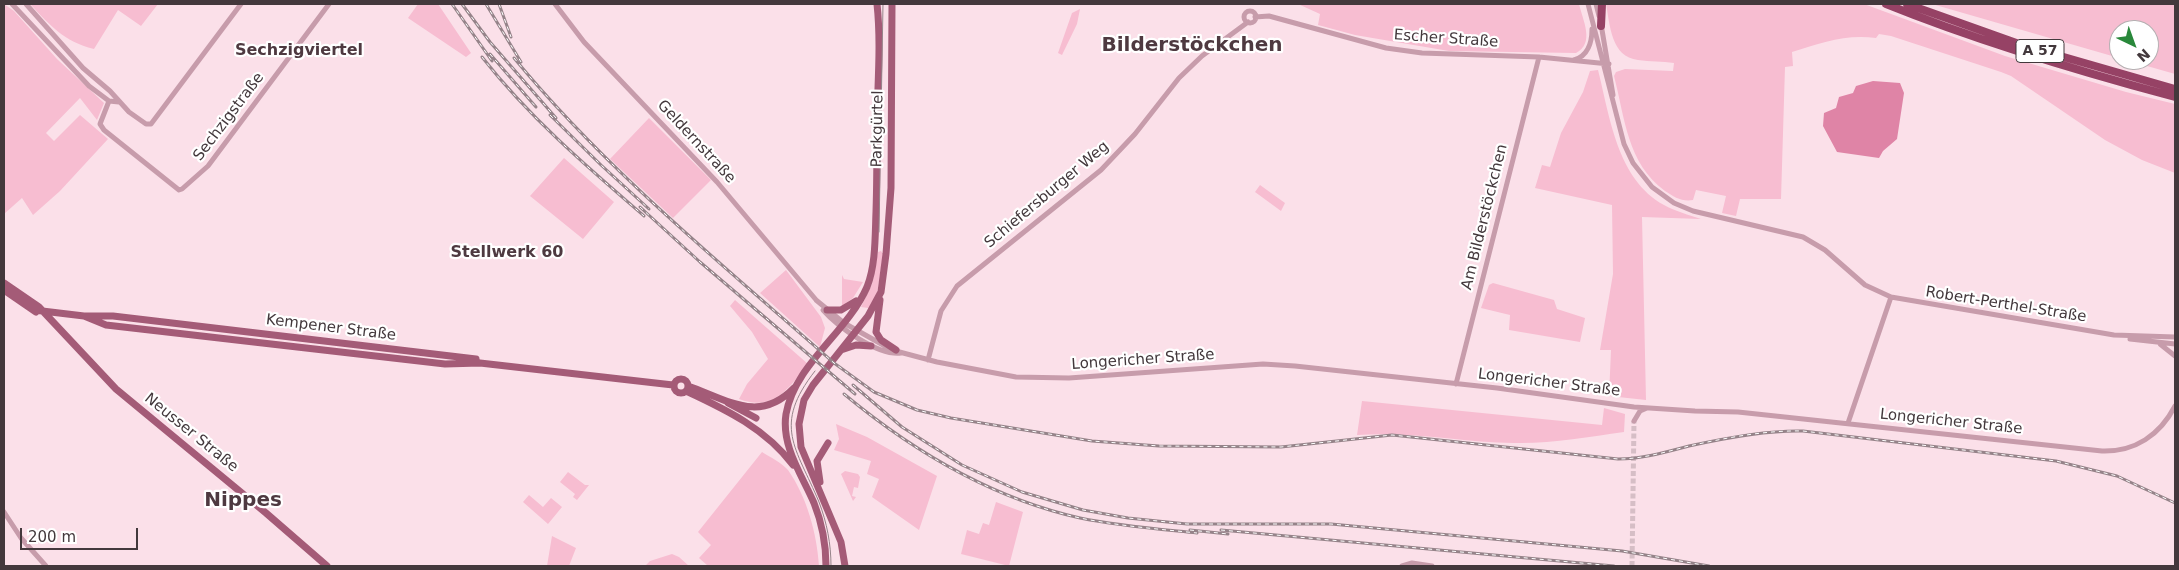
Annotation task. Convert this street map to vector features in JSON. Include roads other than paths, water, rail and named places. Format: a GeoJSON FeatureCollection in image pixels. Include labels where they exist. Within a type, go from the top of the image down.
{"type":"FeatureCollection","features":[{"type":"Feature","properties":{"kind":"highway"},"geometry":{"type":"LineString","coordinates":[[1601,26],[1602,4]]}},
{"type":"Feature","properties":{"kind":"highway","name":"A 57"},"geometry":{"type":"LineString","coordinates":[[1886,4],[1955,30],[2022,52],[2175,97]]}},
{"type":"Feature","properties":{"kind":"highway","name":"A 57"},"geometry":{"type":"LineString","coordinates":[[1906,4],[2022,45],[2175,89]]}},
{"type":"Feature","properties":{"kind":"main road","name":"Parkgürtel"},"geometry":{"type":"LineString","coordinates":[[798,384],[860,298],[871,274],[874,252],[879,49],[877,4]]}},
{"type":"Feature","properties":{"kind":"main road","name":"Parkgürtel"},"geometry":{"type":"LineString","coordinates":[[824,497],[805,459],[801,447],[799,424],[804,400],[808,393],[873,309],[881,292],[891,188],[892,4]]}},
{"type":"Feature","properties":{"kind":"main road"},"geometry":{"type":"LineString","coordinates":[[874,252],[879,248],[886,254]]}},
{"type":"Feature","properties":{"kind":"main road","name":"Neusser Straße"},"geometry":{"type":"LineString","coordinates":[[4,283],[44,312],[65,337],[116,389],[266,512],[327,566]]}},
{"type":"Feature","properties":{"kind":"main road","name":"Neusser Straße"},"geometry":{"type":"LineString","coordinates":[[4,290],[34,310],[65,337]]}},
{"type":"Feature","properties":{"kind":"main road"},"geometry":{"type":"LineString","coordinates":[[881,292],[876,332],[881,340],[899,352]]}},
{"type":"Feature","properties":{"kind":"main road"},"geometry":{"type":"LineString","coordinates":[[827,310],[835,311],[847,308],[860,298]]}},
{"type":"Feature","properties":{"kind":"main road","name":"Kempener Straße"},"geometry":{"type":"LineString","coordinates":[[34,310],[529,364],[548,370]]}},
{"type":"Feature","properties":{"kind":"main road"},"geometry":{"type":"LineString","coordinates":[[57,328],[63,314]]}},
{"type":"Feature","properties":{"kind":"main road","name":"Kempener Straße"},"geometry":{"type":"LineString","coordinates":[[84,316],[110,325],[445,364],[480,363],[673,384],[681,379],[685,380],[687,388],[725,409],[765,435],[783,452],[800,474]]}},
{"type":"Feature","properties":{"kind":"main road"},"geometry":{"type":"LineString","coordinates":[[110,325],[111,317]]}},
{"type":"Feature","properties":{"kind":"main road"},"geometry":{"type":"LineString","coordinates":[[841,350],[856,345],[871,346]]}},
{"type":"Feature","properties":{"kind":"main road","name":"Kempener Straße"},"geometry":{"type":"LineString","coordinates":[[673,384],[674,390],[678,393],[687,388],[742,405],[760,408],[779,402],[798,384]]}},
{"type":"Feature","properties":{"kind":"main road"},"geometry":{"type":"LineString","coordinates":[[798,384],[786,416],[787,441],[819,520],[825,542],[826,566]]}},
{"type":"Feature","properties":{"kind":"main road","name":"Kempener Straße"},"geometry":{"type":"LineString","coordinates":[[710,394],[756,418]]}},
{"type":"Feature","properties":{"kind":"main road"},"geometry":{"type":"LineString","coordinates":[[828,442],[819,455],[817,464],[824,497],[841,542],[845,566]]}},
{"type":"Feature","properties":{"kind":"street"},"geometry":{"type":"LineString","coordinates":[[12,4],[89,86],[108,101],[119,102]]}},
{"type":"Feature","properties":{"kind":"street"},"geometry":{"type":"LineString","coordinates":[[26,4],[55,34],[63,47],[119,102],[146,124],[151,124],[241,4]]}},
{"type":"Feature","properties":{"kind":"street","name":"Sechzigstraße"},"geometry":{"type":"LineString","coordinates":[[108,101],[100,124],[104,130],[179,190],[208,166],[328,4]]}},
{"type":"Feature","properties":{"kind":"street","name":"Geldernstraße"},"geometry":{"type":"LineString","coordinates":[[555,4],[572,30],[689,150],[826,313],[855,333]]}},
{"type":"Feature","properties":{"kind":"street","name":"Robert-Perthel-Straße"},"geometry":{"type":"LineString","coordinates":[[1588,4],[1624,144],[1633,163],[1647,182],[1666,199],[1693,212],[1803,237],[1825,250],[1865,285],[1890,297],[2157,343],[2175,344]]}},
{"type":"Feature","properties":{"kind":"street","name":"Robert-Perthel-Straße"},"geometry":{"type":"LineString","coordinates":[[1596,4],[1609,64],[1617,120]]}},
{"type":"Feature","properties":{"kind":"street"},"geometry":{"type":"LineString","coordinates":[[1252,11],[1256,17],[1253,21],[1248,22],[1244,19],[1246,12],[1252,11]]}},
{"type":"Feature","properties":{"kind":"street","name":"Escher Straße"},"geometry":{"type":"LineString","coordinates":[[1256,17],[1269,16],[1386,48],[1422,53],[1539,57],[1609,64]]}},
{"type":"Feature","properties":{"kind":"street"},"geometry":{"type":"LineString","coordinates":[[32,26],[39,23],[40,18]]}},
{"type":"Feature","properties":{"kind":"street"},"geometry":{"type":"LineString","coordinates":[[1571,61],[1579,58],[1589,49],[1592,39],[1592,21]]}},
{"type":"Feature","properties":{"kind":"street","name":"Schiefersburger Weg"},"geometry":{"type":"LineString","coordinates":[[928,360],[941,311],[957,286],[1104,167],[1135,134],[1179,78],[1202,56],[1248,22]]}},
{"type":"Feature","properties":{"kind":"street"},"geometry":{"type":"LineString","coordinates":[[57,53],[63,47]]}},
{"type":"Feature","properties":{"kind":"street","name":"Am Bilderstöckchen"},"geometry":{"type":"LineString","coordinates":[[1456,384],[1539,57]]}},
{"type":"Feature","properties":{"kind":"street"},"geometry":{"type":"LineString","coordinates":[[1848,423],[1890,297]]}},
{"type":"Feature","properties":{"kind":"street","name":"Geldernstraße"},"geometry":{"type":"LineString","coordinates":[[816,300],[842,325]]}},
{"type":"Feature","properties":{"kind":"street","name":"Longericher Straße"},"geometry":{"type":"LineString","coordinates":[[855,333],[871,346],[895,354],[899,352]]}},
{"type":"Feature","properties":{"kind":"street","name":"Longericher Straße"},"geometry":{"type":"LineString","coordinates":[[855,333],[899,352],[928,360],[998,374],[1037,379],[1262,364],[1456,384],[1634,407],[1738,412],[2112,452],[2134,447],[2146,440],[2163,425],[2175,406]]}},
{"type":"Feature","properties":{"kind":"street","name":"Robert-Perthel-Straße"},"geometry":{"type":"LineString","coordinates":[[2118,336],[2175,337]]}},
{"type":"Feature","properties":{"kind":"street"},"geometry":{"type":"LineString","coordinates":[[2157,343],[2175,356]]}},
{"type":"Feature","properties":{"kind":"street"},"geometry":{"type":"LineString","coordinates":[[1634,407],[1634,421],[1640,411],[1647,408]]}},
{"type":"Feature","properties":{"kind":"street"},"geometry":{"type":"LineString","coordinates":[[4,512],[21,538],[46,566]]}},
{"type":"Feature","properties":{"kind":"street"},"geometry":{"type":"LineString","coordinates":[[1402,566],[1412,563],[1432,566]]}},
{"type":"Feature","properties":{"kind":"tunnel"},"geometry":{"type":"LineString","coordinates":[[1632,566],[1634,421]]}},
{"type":"Feature","properties":{"kind":"tram line"},"geometry":{"type":"LineString","coordinates":[[879,232],[883,4]]}},
{"type":"Feature","properties":{"kind":"tram line"},"geometry":{"type":"LineString","coordinates":[[815,371],[802,390],[794,407],[791,422],[792,436],[796,451],[819,502],[824,518],[828,534],[831,566]]}},
{"type":"Feature","properties":{"kind":"railway"},"geometry":{"type":"LineString","coordinates":[[452,4],[492,61]]}},
{"type":"Feature","properties":{"kind":"railway"},"geometry":{"type":"LineString","coordinates":[[462,4],[490,42],[556,118]]}},
{"type":"Feature","properties":{"kind":"railway"},"geometry":{"type":"LineString","coordinates":[[486,4],[521,62]]}},
{"type":"Feature","properties":{"kind":"railway"},"geometry":{"type":"LineString","coordinates":[[499,4],[511,37]]}},
{"type":"Feature","properties":{"kind":"railway"},"geometry":{"type":"LineString","coordinates":[[490,54],[536,107]]}},
{"type":"Feature","properties":{"kind":"railway"},"geometry":{"type":"LineString","coordinates":[[482,57],[539,120],[580,160],[644,216]]}},
{"type":"Feature","properties":{"kind":"railway"},"geometry":{"type":"LineString","coordinates":[[514,58],[550,100],[628,179],[668,217],[834,363],[874,392],[917,410],[951,418],[1092,441],[1159,446],[1281,447],[1392,435],[1618,459],[1663,453],[1746,435],[1803,431],[2056,461],[2117,476],[2175,503]]}},
{"type":"Feature","properties":{"kind":"railway"},"geometry":{"type":"LineString","coordinates":[[550,115],[649,209]]}},
{"type":"Feature","properties":{"kind":"railway"},"geometry":{"type":"LineString","coordinates":[[640,207],[700,262],[855,394]]}},
{"type":"Feature","properties":{"kind":"railway"},"geometry":{"type":"LineString","coordinates":[[853,385],[902,427],[962,465],[1022,492],[1083,510],[1128,518],[1187,524],[1331,524],[1622,551],[1709,566]]}},
{"type":"Feature","properties":{"kind":"railway"},"geometry":{"type":"LineString","coordinates":[[844,394],[898,435],[926,453],[955,470],[1015,498],[1080,518],[1197,533]]}},
{"type":"Feature","properties":{"kind":"railway"},"geometry":{"type":"LineString","coordinates":[[1190,530],[1228,534]]}},
{"type":"Feature","properties":{"kind":"railway"},"geometry":{"type":"LineString","coordinates":[[1221,530],[1614,566]]}},
{"type":"Feature","properties":{"kind":"district","name":"Bilderstöckchen"},"geometry":{"type":"Point","coordinates":[1192,46]}},
{"type":"Feature","properties":{"kind":"district","name":"Sechzigviertel"},"geometry":{"type":"Point","coordinates":[299,51]}},
{"type":"Feature","properties":{"kind":"district","name":"Stellwerk 60"},"geometry":{"type":"Point","coordinates":[507,253]}},
{"type":"Feature","properties":{"kind":"district","name":"Nippes"},"geometry":{"type":"Point","coordinates":[243,501]}}]}
